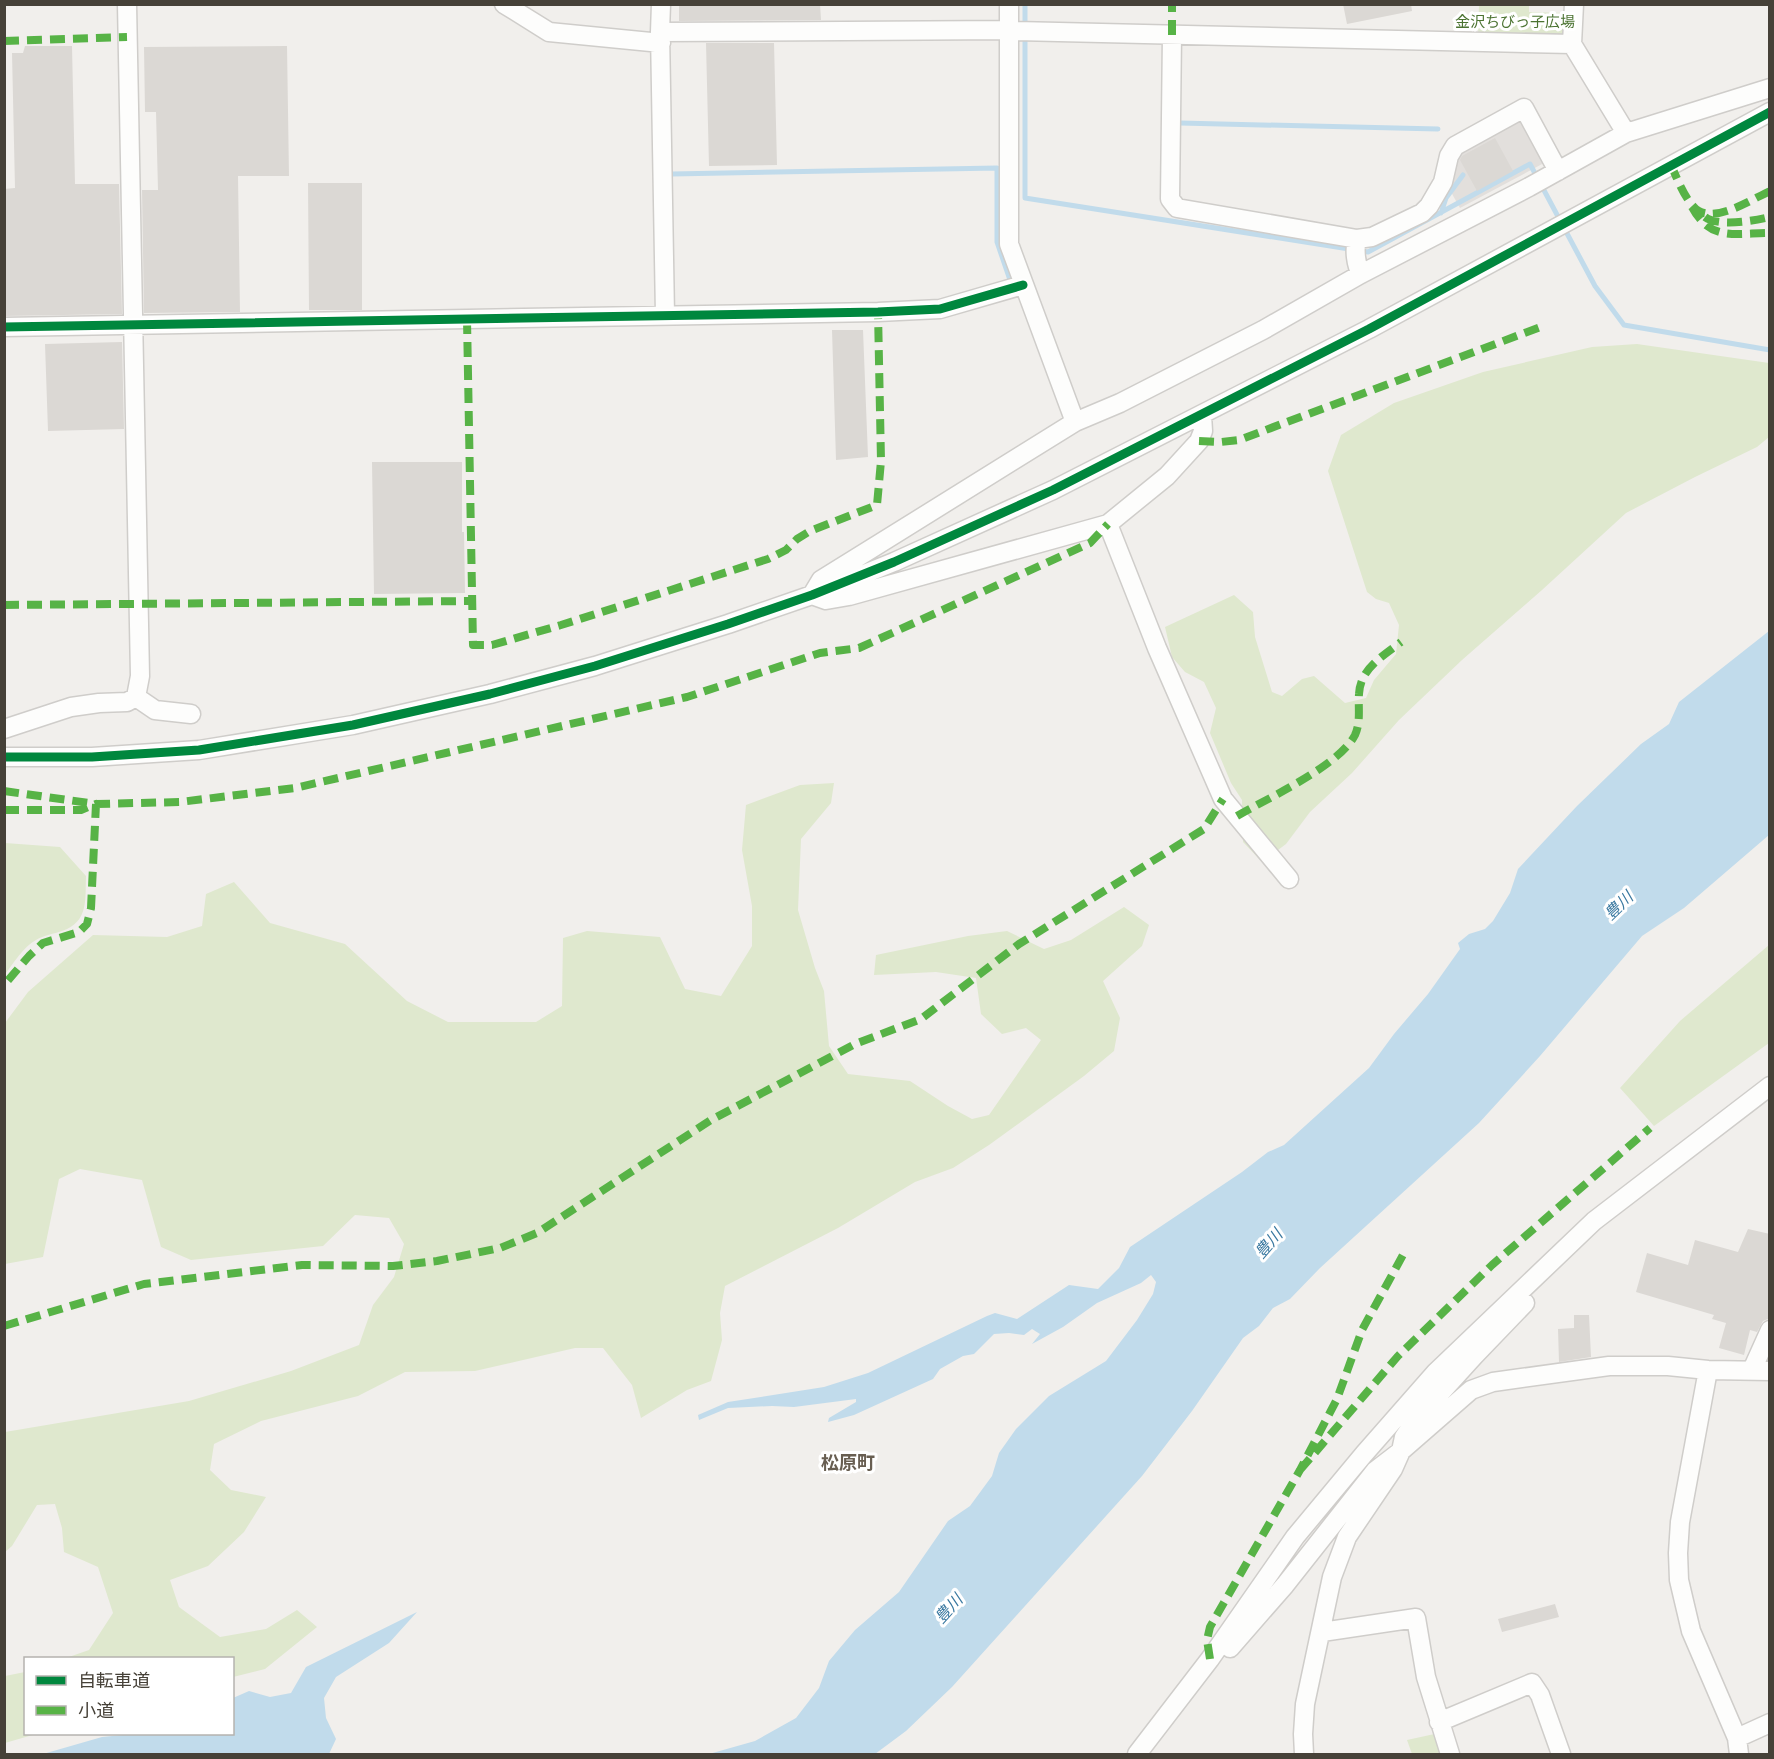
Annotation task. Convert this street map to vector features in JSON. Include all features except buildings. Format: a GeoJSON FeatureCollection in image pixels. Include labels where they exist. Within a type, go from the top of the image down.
{"type":"FeatureCollection","features":[{"type":"Feature","properties":{"kind":"street"},"geometry":{"type":"LineString","coordinates":[[127,4],[140,676],[136,697]]}},
{"type":"Feature","properties":{"kind":"street"},"geometry":{"type":"LineString","coordinates":[[504,4],[549,32],[660,38],[1018,31],[1572,44]]}},
{"type":"Feature","properties":{"kind":"street"},"geometry":{"type":"LineString","coordinates":[[661,4],[665,315]]}},
{"type":"Feature","properties":{"kind":"street"},"geometry":{"type":"LineString","coordinates":[[1009,4],[1018,31],[1009,244],[1075,422]]}},
{"type":"Feature","properties":{"kind":"street"},"geometry":{"type":"LineString","coordinates":[[1574,4],[1572,44],[1626,133]]}},
{"type":"Feature","properties":{"kind":"street"},"geometry":{"type":"LineString","coordinates":[[1172,35],[1170,199],[1177,207],[1356,242],[1372,237],[1422,213],[1429,206],[1443,182],[1449,156],[1455,146],[1524,108],[1554,174]]}},
{"type":"Feature","properties":{"kind":"street"},"geometry":{"type":"LineString","coordinates":[[812,595],[821,580],[1075,422],[1120,403],[1263,330],[1359,271],[1529,188],[1626,133],[1770,88]]}},
{"type":"Feature","properties":{"kind":"street"},"geometry":{"type":"LineString","coordinates":[[4,757],[92,757],[199,750],[353,725],[490,694],[595,666],[812,595],[894,562],[1053,490],[1202,415],[1369,329],[1770,112]]}},
{"type":"Feature","properties":{"kind":"street"},"geometry":{"type":"LineString","coordinates":[[1356,242],[1359,271]]}},
{"type":"Feature","properties":{"kind":"street"},"geometry":{"type":"LineString","coordinates":[[4,327],[878,312],[940,309],[1023,285]]}},
{"type":"Feature","properties":{"kind":"street"},"geometry":{"type":"LineString","coordinates":[[812,595],[826,600],[849,596],[1108,524],[1167,476],[1199,441],[1203,431],[1202,415]]}},
{"type":"Feature","properties":{"kind":"street"},"geometry":{"type":"LineString","coordinates":[[1108,524],[1223,799],[1290,879]]}},
{"type":"Feature","properties":{"kind":"street"},"geometry":{"type":"LineString","coordinates":[[136,697],[156,710],[191,714]]}},
{"type":"Feature","properties":{"kind":"street"},"geometry":{"type":"LineString","coordinates":[[4,729],[71,707],[127,702],[136,697]]}},
{"type":"Feature","properties":{"kind":"street"},"geometry":{"type":"LineString","coordinates":[[1137,1755],[1210,1659],[1295,1537],[1436,1372],[1594,1221],[1770,1086]]}},
{"type":"Feature","properties":{"kind":"street"},"geometry":{"type":"LineString","coordinates":[[1304,1755],[1305,1704],[1332,1577],[1347,1537],[1392,1469],[1401,1451],[1404,1437],[1475,1355],[1532,1296],[1544,1280],[1547,1266]]}},
{"type":"Feature","properties":{"kind":"street"},"geometry":{"type":"LineString","coordinates":[[1210,1659],[1229,1650],[1285,1585],[1374,1471],[1401,1451],[1471,1390],[1493,1382],[1610,1366],[1668,1366],[1708,1370],[1761,1371],[1770,1330]]}},
{"type":"Feature","properties":{"kind":"street"},"geometry":{"type":"LineString","coordinates":[[1708,1370],[1680,1522],[1679,1580],[1690,1630],[1738,1746],[1770,1723]]}},
{"type":"Feature","properties":{"kind":"street"},"geometry":{"type":"LineString","coordinates":[[1322,1632],[1416,1618],[1426,1677],[1450,1755]]}},
{"type":"Feature","properties":{"kind":"street"},"geometry":{"type":"LineString","coordinates":[[1439,1722],[1532,1683],[1540,1695],[1561,1755]]}},
{"type":"Feature","properties":{"kind":"shaded area"},"geometry":{"type":"Polygon","coordinates":[[[1521,119],[1544,163],[1460,208],[1451,192],[1452,164],[1461,151],[1521,119]]]}},
{"type":"Feature","properties":{"kind":"green space","name":"金沢ちびっ子広場"},"geometry":{"type":"Polygon","coordinates":[[[1479,5],[1529,5],[1529,12],[1566,13],[1567,41],[1478,38],[1479,5]]]}},
{"type":"Feature","properties":{"kind":"green space"},"geometry":{"type":"Polygon","coordinates":[[[1637,344],[1769,363],[1769,437],[1757,447],[1626,513],[1462,660],[1399,720],[1352,773],[1310,812],[1286,844],[1262,862],[1243,842],[1242,800],[1231,783],[1210,733],[1216,708],[1204,682],[1185,672],[1172,657],[1165,627],[1234,595],[1253,612],[1255,637],[1272,692],[1282,696],[1302,679],[1314,676],[1345,703],[1366,698],[1374,680],[1396,654],[1399,625],[1389,603],[1376,599],[1367,592],[1328,471],[1341,435],[1394,403],[1483,372],[1592,347],[1637,344]]]}},
{"type":"Feature","properties":{"kind":"green space"},"geometry":{"type":"Polygon","coordinates":[[[834,783],[831,803],[801,839],[798,910],[824,991],[829,1046],[848,1074],[910,1081],[972,1119],[989,1115],[1041,1040],[1026,1028],[1002,1034],[981,1014],[976,978],[936,972],[874,975],[876,955],[968,936],[1007,931],[1044,949],[1071,940],[1124,907],[1149,925],[1142,946],[1103,981],[1120,1018],[1114,1051],[1084,1076],[989,1145],[953,1168],[915,1182],[838,1228],[725,1286],[720,1313],[722,1340],[711,1381],[687,1390],[641,1418],[632,1385],[603,1348],[575,1348],[475,1371],[405,1372],[358,1396],[261,1421],[214,1444],[210,1470],[231,1490],[266,1497],[244,1532],[208,1566],[170,1580],[179,1607],[220,1637],[266,1629],[297,1610],[317,1627],[265,1669],[234,1677],[234,1657],[69,1657],[89,1650],[113,1613],[98,1567],[64,1552],[62,1528],[55,1504],[37,1505],[12,1546],[5,1552],[5,1432],[189,1401],[291,1371],[359,1345],[373,1305],[394,1277],[404,1244],[389,1218],[355,1215],[323,1246],[191,1260],[161,1247],[142,1180],[80,1169],[59,1179],[43,1257],[5,1264],[5,1023],[28,992],[93,935],[167,937],[202,926],[206,894],[234,882],[270,923],[345,944],[407,1001],[448,1022],[536,1022],[562,1006],[563,938],[587,931],[660,937],[685,989],[721,996],[752,946],[752,906],[742,850],[746,805],[800,785],[834,783]]]}},
{"type":"Feature","properties":{"kind":"green space"},"geometry":{"type":"Polygon","coordinates":[[[5,843],[60,847],[86,876],[84,909],[77,922],[71,927],[31,943],[5,974],[5,843]]]}},
{"type":"Feature","properties":{"kind":"green space"},"geometry":{"type":"Polygon","coordinates":[[[1769,945],[1769,1043],[1654,1126],[1620,1088],[1680,1021],[1769,945]]]}},
{"type":"Feature","properties":{"kind":"green space"},"geometry":{"type":"Polygon","coordinates":[[[24,1672],[24,1735],[33,1735],[5,1743],[5,1676],[24,1672]]]}},
{"type":"Feature","properties":{"kind":"green space"},"geometry":{"type":"Polygon","coordinates":[[[1439,1733],[1446,1754],[1412,1754],[1407,1740],[1439,1733]]]}},
{"type":"Feature","properties":{"kind":"water","name":"豊川"},"geometry":{"type":"Polygon","coordinates":[[[1769,631],[1769,835],[1684,908],[1642,936],[1540,1056],[1479,1123],[1320,1268],[1290,1299],[1273,1308],[1259,1326],[1243,1338],[1192,1411],[1142,1476],[952,1687],[906,1731],[875,1754],[709,1754],[755,1741],[796,1718],[819,1688],[829,1661],[855,1630],[899,1592],[948,1521],[970,1506],[992,1476],[999,1453],[1016,1429],[1049,1396],[1106,1361],[1137,1320],[1153,1294],[1156,1282],[1151,1275],[1141,1283],[1097,1303],[1063,1327],[1032,1344],[1040,1334],[1032,1329],[1024,1335],[994,1334],[974,1354],[963,1356],[940,1369],[933,1379],[854,1415],[828,1422],[829,1418],[856,1402],[856,1399],[794,1407],[728,1408],[699,1420],[698,1415],[728,1402],[824,1387],[868,1373],[995,1313],[1017,1319],[1069,1285],[1098,1289],[1119,1268],[1130,1247],[1268,1152],[1284,1145],[1369,1068],[1428,994],[1460,949],[1458,943],[1469,934],[1485,929],[1493,921],[1510,893],[1518,869],[1577,806],[1641,744],[1669,724],[1679,702],[1769,631]]]}},
{"type":"Feature","properties":{"kind":"water"},"geometry":{"type":"Polygon","coordinates":[[[417,1612],[389,1643],[336,1677],[324,1698],[326,1718],[336,1739],[329,1754],[43,1754],[102,1737],[234,1735],[234,1698],[249,1691],[270,1697],[291,1693],[306,1667],[417,1612]]]}},
{"type":"Feature","properties":{"kind":"waterway"},"geometry":{"type":"LineString","coordinates":[[1025,4],[1025,198],[1368,252],[1530,164],[1595,286],[1624,325],[1770,350]]}},
{"type":"Feature","properties":{"kind":"waterway"},"geometry":{"type":"LineString","coordinates":[[1180,123],[1438,129]]}},
{"type":"Feature","properties":{"kind":"waterway"},"geometry":{"type":"LineString","coordinates":[[672,174],[997,168],[997,242],[1010,280]]}},
{"type":"Feature","properties":{"kind":"waterway"},"geometry":{"type":"LineString","coordinates":[[1441,213],[1446,198],[1463,175]]}},
{"type":"Feature","properties":{"kind":"marked path"},"geometry":{"type":"LineString","coordinates":[[1172,4],[1172,35]]}},
{"type":"Feature","properties":{"kind":"marked path"},"geometry":{"type":"LineString","coordinates":[[4,41],[127,37]]}},
{"type":"Feature","properties":{"kind":"marked path"},"geometry":{"type":"LineString","coordinates":[[1671,165],[1686,197],[1700,212],[1720,213],[1770,191]]}},
{"type":"Feature","properties":{"kind":"marked path"},"geometry":{"type":"LineString","coordinates":[[1692,207],[1699,218],[1716,231],[1735,234],[1770,233]]}},
{"type":"Feature","properties":{"kind":"marked path"},"geometry":{"type":"LineString","coordinates":[[1705,217],[1718,222],[1770,217]]}},
{"type":"Feature","properties":{"kind":"marked path"},"geometry":{"type":"LineString","coordinates":[[467,319],[473,645],[492,645],[768,559],[786,550],[810,531],[877,505],[881,461],[878,312]]}},
{"type":"Feature","properties":{"kind":"marked path"},"geometry":{"type":"LineString","coordinates":[[1199,441],[1239,440],[1546,325]]}},
{"type":"Feature","properties":{"kind":"marked path"},"geometry":{"type":"LineString","coordinates":[[4,791],[96,804],[180,802],[295,788],[687,697],[820,653],[859,648],[1090,543],[1108,524]]}},
{"type":"Feature","properties":{"kind":"marked path"},"geometry":{"type":"LineString","coordinates":[[4,605],[472,601]]}},
{"type":"Feature","properties":{"kind":"marked path"},"geometry":{"type":"LineString","coordinates":[[1237,816],[1319,770],[1347,747],[1357,730],[1360,685],[1363,677],[1380,658],[1401,642]]}},
{"type":"Feature","properties":{"kind":"marked path"},"geometry":{"type":"LineString","coordinates":[[4,1326],[144,1284],[302,1265],[393,1266],[437,1261],[500,1248],[537,1233],[711,1120],[855,1044],[921,1019],[1019,944],[1204,829],[1223,799]]}},
{"type":"Feature","properties":{"kind":"marked path"},"geometry":{"type":"LineString","coordinates":[[4,810],[81,810],[96,804],[91,908],[87,924],[79,932],[43,943],[4,985]]}},
{"type":"Feature","properties":{"kind":"marked path"},"geometry":{"type":"LineString","coordinates":[[1300,1470],[1398,1356],[1492,1265],[1650,1128]]}},
{"type":"Feature","properties":{"kind":"marked path"},"geometry":{"type":"LineString","coordinates":[[1210,1659],[1207,1640],[1210,1627],[1300,1470],[1337,1399],[1362,1330],[1404,1253]]}},
{"type":"Feature","properties":{"kind":"cycle path"},"geometry":{"type":"LineString","coordinates":[[4,757],[92,757],[199,750],[353,725],[490,694],[595,666],[812,595],[894,562],[1053,490],[1369,329],[1770,112]]}},
{"type":"Feature","properties":{"kind":"cycle path"},"geometry":{"type":"LineString","coordinates":[[4,327],[878,312],[940,309],[1023,285]]}},
{"type":"Feature","properties":{"kind":"district","name":"松原町"},"geometry":{"type":"Point","coordinates":[848,1463]}}]}
